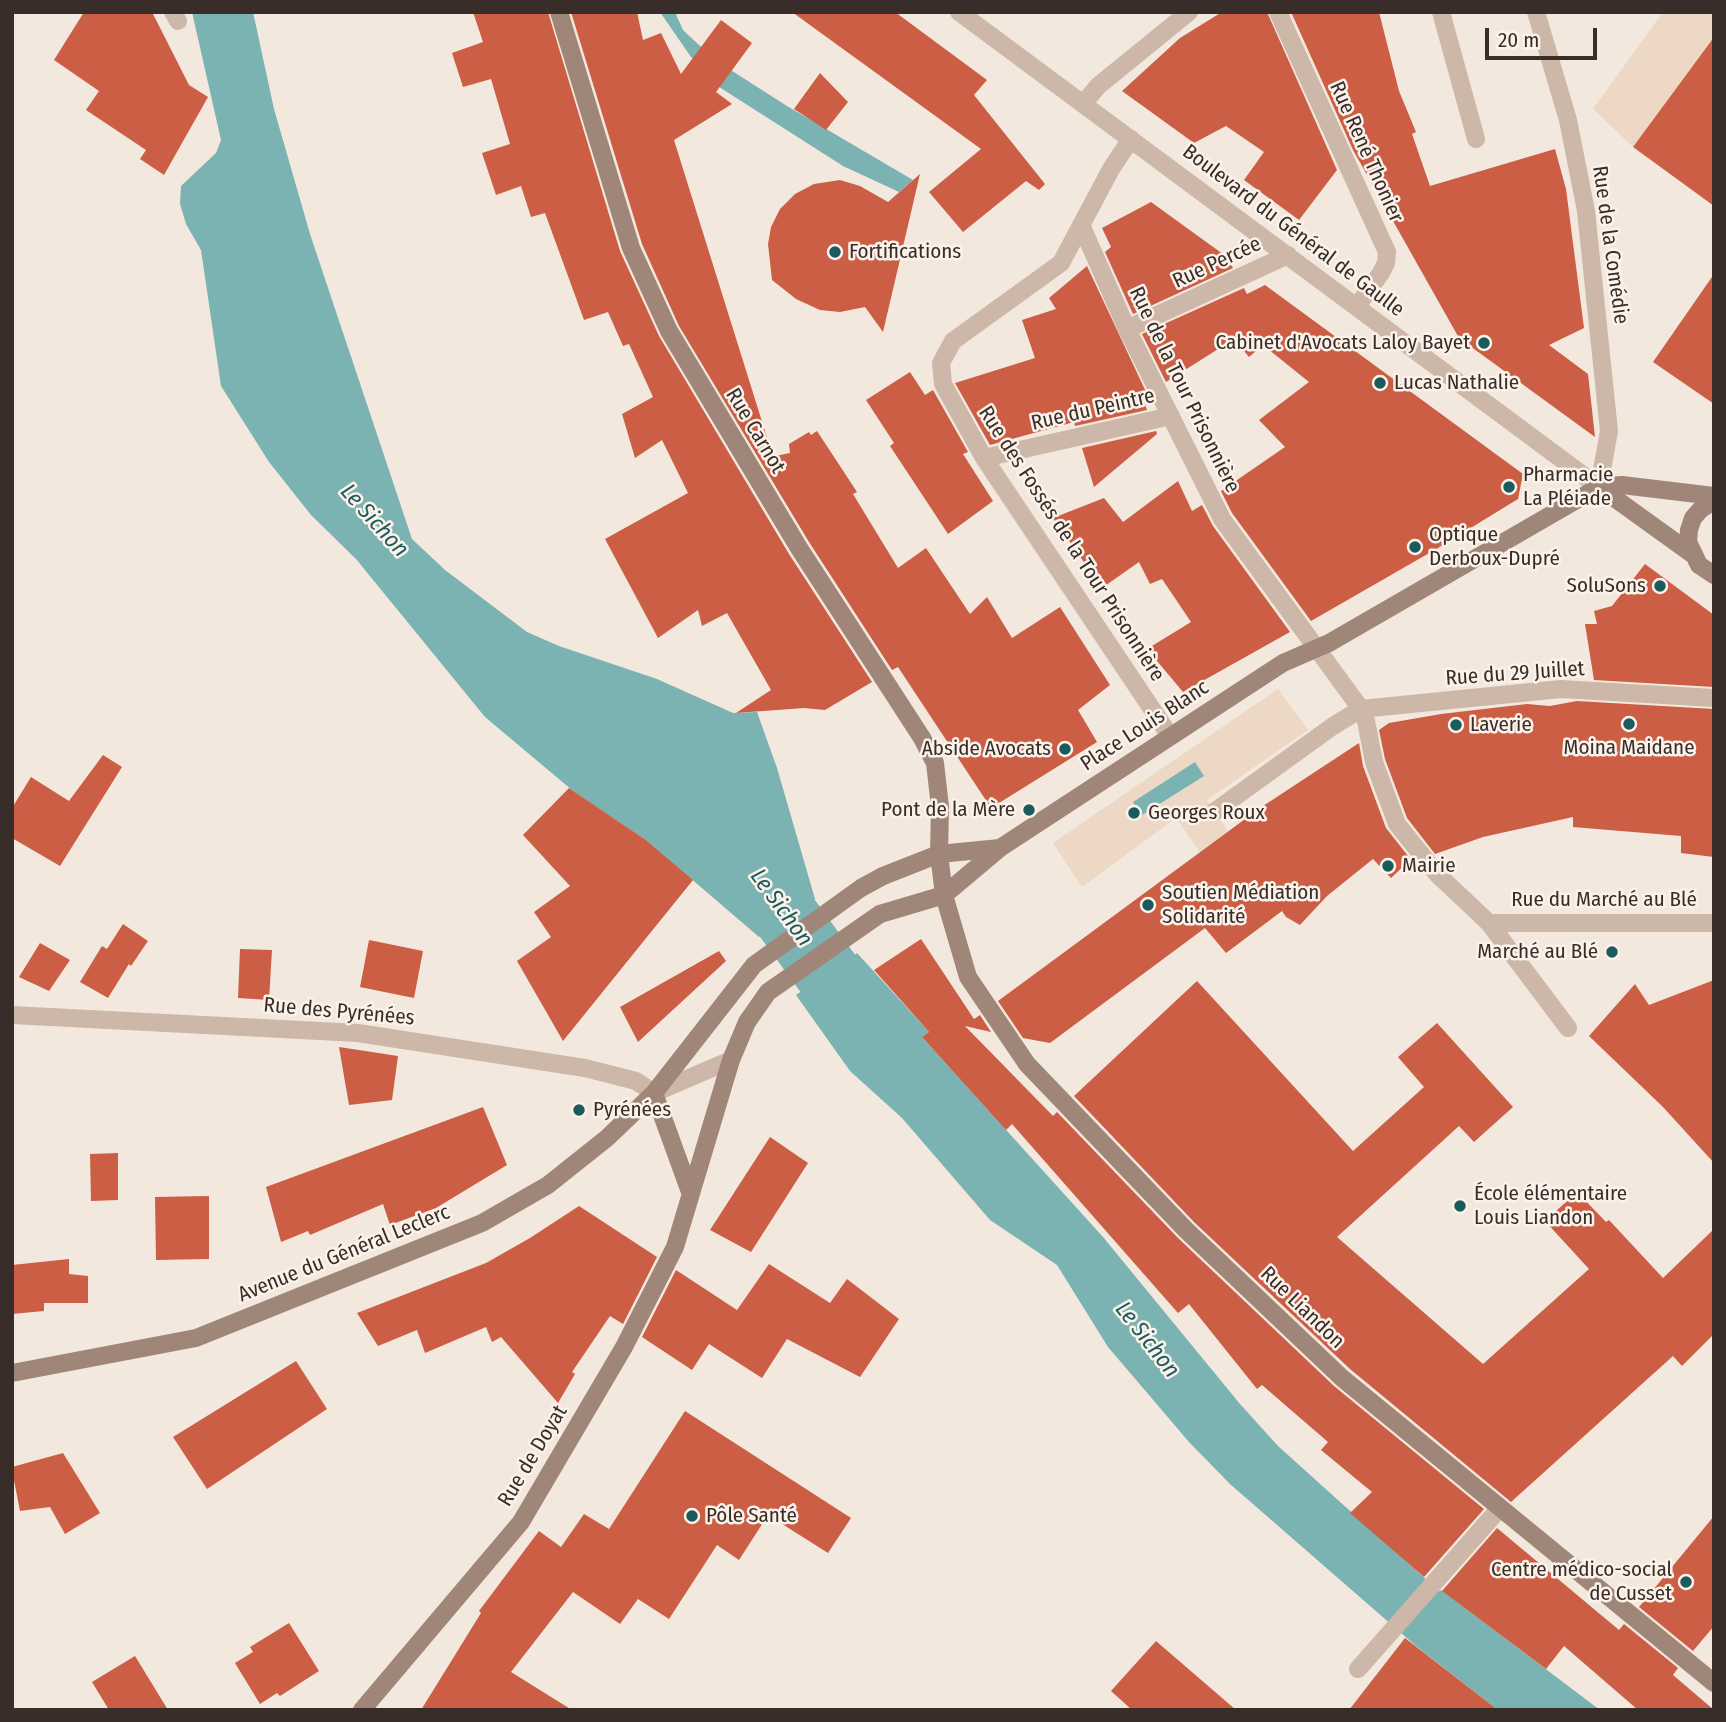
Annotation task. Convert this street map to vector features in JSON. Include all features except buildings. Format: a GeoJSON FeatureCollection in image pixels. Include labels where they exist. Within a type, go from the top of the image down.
{"type":"FeatureCollection","features":[{"type":"Feature","properties":{"kind":"main road","name":"Rue Carnot"},"geometry":{"type":"LineString","coordinates":[[559,12],[631,248],[669,331],[799,548],[936,763],[940,807],[939,854],[944,895]]}},
{"type":"Feature","properties":{"kind":"main road"},"geometry":{"type":"LineString","coordinates":[[1599,487],[1622,485],[1714,498]]}},
{"type":"Feature","properties":{"kind":"main road","name":"Place Louis Blanc"},"geometry":{"type":"LineString","coordinates":[[944,895],[1000,848],[1283,663],[1318,648],[1599,487]]}},
{"type":"Feature","properties":{"kind":"main road","name":"Boulevard du Général de Gaulle"},"geometry":{"type":"LineString","coordinates":[[1599,487],[1692,554],[1699,565],[1714,575]]}},
{"type":"Feature","properties":{"kind":"main road"},"geometry":{"type":"LineString","coordinates":[[1692,554],[1688,542],[1693,518],[1714,498]]}},
{"type":"Feature","properties":{"kind":"main road","name":"Place Louis Blanc"},"geometry":{"type":"LineString","coordinates":[[754,965],[861,888],[883,876],[939,854],[1000,848]]}},
{"type":"Feature","properties":{"kind":"main road","name":"Rue de Doyat"},"geometry":{"type":"LineString","coordinates":[[362,1710],[521,1522],[624,1347],[675,1247],[731,1060],[747,1023],[768,992],[880,914],[944,895]]}},
{"type":"Feature","properties":{"kind":"main road","name":"Rue Liandon"},"geometry":{"type":"LineString","coordinates":[[944,895],[968,977],[1027,1064],[1186,1230],[1342,1378],[1714,1683]]}},
{"type":"Feature","properties":{"kind":"main road","name":"Avenue du Général Leclerc"},"geometry":{"type":"LineString","coordinates":[[12,1373],[196,1338],[482,1223],[548,1185],[607,1138],[654,1093],[754,965]]}},
{"type":"Feature","properties":{"kind":"main road"},"geometry":{"type":"LineString","coordinates":[[654,1093],[690,1192]]}},
{"type":"Feature","properties":{"kind":"street","name":"Boulevard du Général de Gaulle"},"geometry":{"type":"LineString","coordinates":[[959,12],[1599,487]]}},
{"type":"Feature","properties":{"kind":"street"},"geometry":{"type":"LineString","coordinates":[[1083,104],[1098,86],[1189,12]]}},
{"type":"Feature","properties":{"kind":"street","name":"Rue René Thonier"},"geometry":{"type":"LineString","coordinates":[[1278,12],[1387,252],[1381,273],[1357,306]]}},
{"type":"Feature","properties":{"kind":"street"},"geometry":{"type":"LineString","coordinates":[[1441,12],[1476,139]]}},
{"type":"Feature","properties":{"kind":"street","name":"Rue de la Comédie"},"geometry":{"type":"LineString","coordinates":[[1536,12],[1568,120],[1586,211],[1609,431],[1599,487]]}},
{"type":"Feature","properties":{"kind":"street"},"geometry":{"type":"LineString","coordinates":[[1081,225],[1111,169],[1131,139]]}},
{"type":"Feature","properties":{"kind":"street","name":"Rue de la Tour Prisonnière"},"geometry":{"type":"LineString","coordinates":[[1081,225],[1127,329],[1223,519],[1318,648]]}},
{"type":"Feature","properties":{"kind":"street","name":"Rue des Fossés de la Tour Prisonnière"},"geometry":{"type":"LineString","coordinates":[[1081,225],[1061,263],[953,341],[942,363],[943,384],[984,458],[1170,736]]}},
{"type":"Feature","properties":{"kind":"street","name":"Rue Percée"},"geometry":{"type":"LineString","coordinates":[[1127,329],[1288,255]]}},
{"type":"Feature","properties":{"kind":"street","name":"Rue du Peintre"},"geometry":{"type":"LineString","coordinates":[[984,458],[1171,416]]}},
{"type":"Feature","properties":{"kind":"street","name":"Rue du Marché au Blé"},"geometry":{"type":"LineString","coordinates":[[1318,648],[1361,709],[1374,762],[1397,824],[1437,874],[1489,923],[1714,923]]}},
{"type":"Feature","properties":{"kind":"street","name":"Rue du 29 Juillet"},"geometry":{"type":"LineString","coordinates":[[1361,709],[1561,690],[1714,698]]}},
{"type":"Feature","properties":{"kind":"street"},"geometry":{"type":"LineString","coordinates":[[1214,812],[1333,726],[1361,709]]}},
{"type":"Feature","properties":{"kind":"street"},"geometry":{"type":"LineString","coordinates":[[1489,923],[1568,1028]]}},
{"type":"Feature","properties":{"kind":"street","name":"Rue des Pyrénées"},"geometry":{"type":"LineString","coordinates":[[12,1015],[358,1033],[585,1068],[636,1081],[654,1093]]}},
{"type":"Feature","properties":{"kind":"street"},"geometry":{"type":"LineString","coordinates":[[654,1093],[731,1060]]}},
{"type":"Feature","properties":{"kind":"street"},"geometry":{"type":"LineString","coordinates":[[1358,1668],[1500,1508]]}},
{"type":"Feature","properties":{"kind":"shaded area"},"geometry":{"type":"Polygon","coordinates":[[[1663,12],[1714,12],[1714,41],[1711,40],[1633,147],[1593,109],[1663,12]]]}},
{"type":"Feature","properties":{"kind":"shaded area"},"geometry":{"type":"Polygon","coordinates":[[[1278,689],[1308,730],[1207,800],[1228,831],[1200,852],[1176,818],[1082,887],[1053,843],[1278,689]]]}},
{"type":"Feature","properties":{"kind":"water"},"geometry":{"type":"Polygon","coordinates":[[[192,12],[253,12],[274,109],[310,234],[412,539],[445,570],[527,632],[559,646],[657,679],[733,713],[757,712],[777,768],[815,899],[759,937],[646,840],[572,790],[485,717],[356,559],[311,515],[269,462],[221,386],[201,250],[186,224],[180,204],[181,186],[216,153],[221,140],[192,12]]]}},
{"type":"Feature","properties":{"kind":"water"},"geometry":{"type":"Polygon","coordinates":[[[660,12],[675,12],[683,30],[715,60],[913,180],[899,192],[843,166],[716,85],[691,57],[660,12]]]}},
{"type":"Feature","properties":{"kind":"water"},"geometry":{"type":"Polygon","coordinates":[[[1195,762],[1204,776],[1142,815],[1133,802],[1195,762]]]}},
{"type":"Feature","properties":{"kind":"water"},"geometry":{"type":"Polygon","coordinates":[[[857,953],[929,1032],[922,1037],[1103,1237],[1240,1404],[1278,1446],[1439,1591],[1600,1710],[1498,1710],[1416,1646],[1230,1484],[1189,1442],[1108,1347],[1057,1265],[990,1220],[902,1118],[850,1071],[796,995],[857,953]]]}},
{"type":"Feature","properties":{"kind":"waterway","name":"Le Sichon"},"geometry":{"type":"LineString","coordinates":[[733,844],[837,986],[889,1043]]}},
{"type":"Feature","properties":{"kind":"place","name":"Fortifications"},"geometry":{"type":"Point","coordinates":[835,252]}},
{"type":"Feature","properties":{"kind":"place","name":"Cabinet d'Avocats Laloy Bayet"},"geometry":{"type":"Point","coordinates":[1484,343]}},
{"type":"Feature","properties":{"kind":"place","name":"Lucas Nathalie"},"geometry":{"type":"Point","coordinates":[1380,383]}},
{"type":"Feature","properties":{"kind":"place","name":"Pharmacie La Pléiade"},"geometry":{"type":"Point","coordinates":[1509,487]}},
{"type":"Feature","properties":{"kind":"place","name":"Optique Derboux-Dupré"},"geometry":{"type":"Point","coordinates":[1415,547]}},
{"type":"Feature","properties":{"kind":"place","name":"SoluSons"},"geometry":{"type":"Point","coordinates":[1660,586]}},
{"type":"Feature","properties":{"kind":"place","name":"Moina Maidane"},"geometry":{"type":"Point","coordinates":[1629,724]}},
{"type":"Feature","properties":{"kind":"place","name":"Laverie"},"geometry":{"type":"Point","coordinates":[1456,725]}},
{"type":"Feature","properties":{"kind":"place","name":"Abside Avocats"},"geometry":{"type":"Point","coordinates":[1065,749]}},
{"type":"Feature","properties":{"kind":"place","name":"Pont de la Mère"},"geometry":{"type":"Point","coordinates":[1029,810]}},
{"type":"Feature","properties":{"kind":"place","name":"Georges Roux"},"geometry":{"type":"Point","coordinates":[1134,813]}},
{"type":"Feature","properties":{"kind":"place","name":"Mairie"},"geometry":{"type":"Point","coordinates":[1388,866]}},
{"type":"Feature","properties":{"kind":"place","name":"Soutien Médiation Solidarité"},"geometry":{"type":"Point","coordinates":[1148,905]}},
{"type":"Feature","properties":{"kind":"place","name":"Marché au Blé"},"geometry":{"type":"Point","coordinates":[1612,952]}},
{"type":"Feature","properties":{"kind":"place","name":"Pyrénées"},"geometry":{"type":"Point","coordinates":[579,1110]}},
{"type":"Feature","properties":{"kind":"place","name":"École élémentaire Louis Liandon"},"geometry":{"type":"Point","coordinates":[1460,1206]}},
{"type":"Feature","properties":{"kind":"place","name":"Pôle Santé"},"geometry":{"type":"Point","coordinates":[692,1516]}},
{"type":"Feature","properties":{"kind":"place","name":"Centre médico-social de Cusset"},"geometry":{"type":"Point","coordinates":[1686,1582]}}]}
